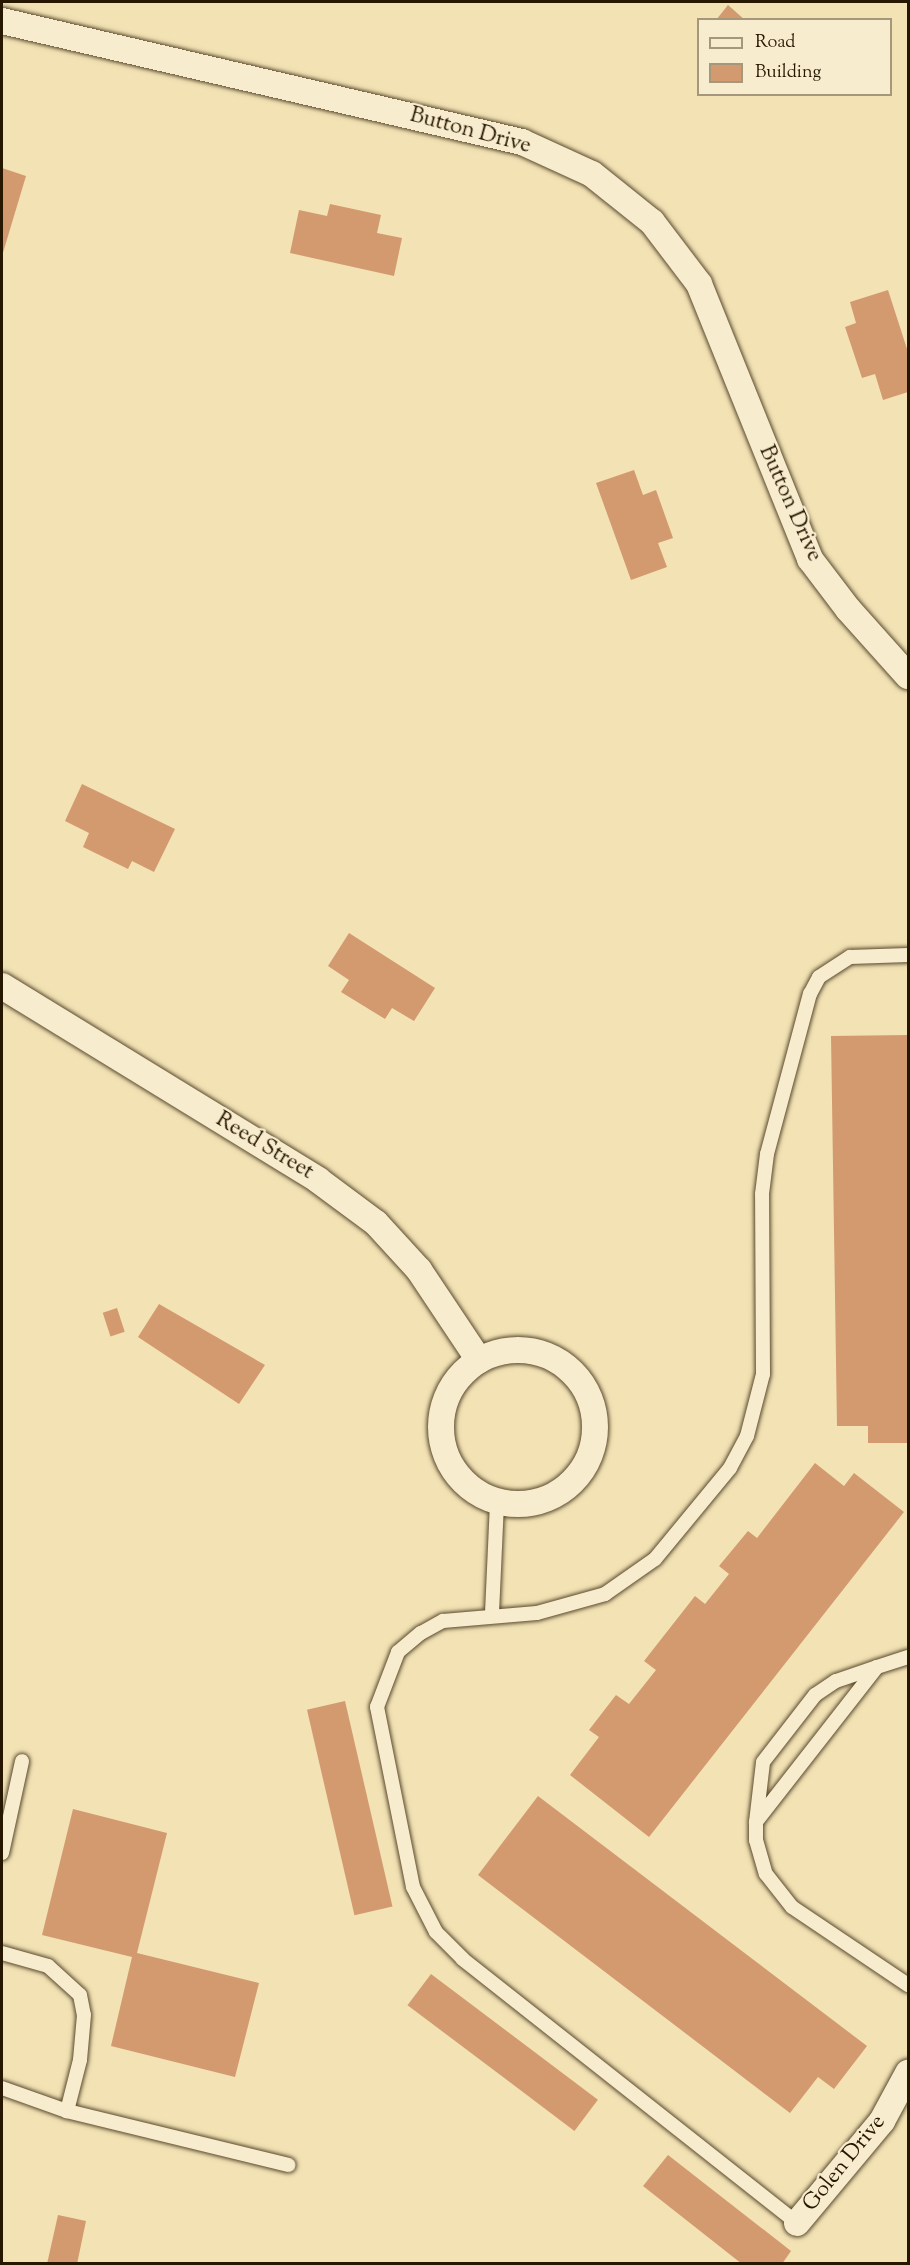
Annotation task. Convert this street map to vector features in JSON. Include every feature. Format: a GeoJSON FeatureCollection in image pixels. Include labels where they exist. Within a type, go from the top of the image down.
{"type":"FeatureCollection","features":[{"type":"Feature","properties":{"kind":"street","name":"Button Drive"},"geometry":{"type":"LineString","coordinates":[[2,21],[522,142],[592,174],[652,222],[699,284],[810,559],[848,609],[909,676]]}},
{"type":"Feature","properties":{"kind":"street","name":"Reed Street"},"geometry":{"type":"LineString","coordinates":[[2,987],[318,1180],[376,1223],[418,1270],[479,1360]]}},
{"type":"Feature","properties":{"kind":"street"},"geometry":{"type":"LineString","coordinates":[[520,1350],[560,1362],[584,1386],[595,1417],[592,1451],[575,1480],[547,1499],[497,1501],[460,1477],[442,1436],[445,1401],[465,1371],[479,1360],[520,1350]]}},
{"type":"Feature","properties":{"kind":"street","name":"Golen Drive"},"geometry":{"type":"LineString","coordinates":[[797,2223],[882,2121],[909,2073]]}},
{"type":"Feature","properties":{"kind":"lane"},"geometry":{"type":"LineString","coordinates":[[797,2223],[463,1959],[423,1913],[413,1887],[377,1707],[398,1652],[421,1633],[443,1621],[492,1613],[537,1613],[605,1594],[655,1559],[730,1468],[747,1436],[763,1374],[765,1174],[810,994],[819,977],[850,957],[909,955]]}},
{"type":"Feature","properties":{"kind":"lane"},"geometry":{"type":"LineString","coordinates":[[492,1613],[497,1501]]}},
{"type":"Feature","properties":{"kind":"lane"},"geometry":{"type":"LineString","coordinates":[[909,1657],[836,1681],[815,1695],[763,1762],[756,1822],[758,1858],[792,1906],[909,1984]]}},
{"type":"Feature","properties":{"kind":"lane"},"geometry":{"type":"LineString","coordinates":[[756,1822],[877,1667]]}},
{"type":"Feature","properties":{"kind":"lane"},"geometry":{"type":"LineString","coordinates":[[2,1852],[22,1761]]}},
{"type":"Feature","properties":{"kind":"lane"},"geometry":{"type":"LineString","coordinates":[[2,1953],[48,1966],[80,1995],[84,2015],[80,2060],[67,2111]]}},
{"type":"Feature","properties":{"kind":"lane"},"geometry":{"type":"LineString","coordinates":[[2,2088],[67,2111],[288,2165]]}},
{"type":"Feature","properties":{"kind":"building"},"geometry":{"type":"Polygon","coordinates":[[[728,5],[743,18],[718,18],[728,5]]]}},
{"type":"Feature","properties":{"kind":"building"},"geometry":{"type":"Polygon","coordinates":[[[2,168],[26,176],[2,256],[2,168]]]}},
{"type":"Feature","properties":{"kind":"building"},"geometry":{"type":"Polygon","coordinates":[[[330,204],[381,215],[377,233],[402,238],[394,276],[290,253],[299,210],[327,216],[330,204]]]}},
{"type":"Feature","properties":{"kind":"building"},"geometry":{"type":"Polygon","coordinates":[[[888,290],[908,352],[908,392],[883,400],[875,374],[862,378],[845,327],[856,323],[850,302],[888,290]]]}},
{"type":"Feature","properties":{"kind":"building"},"geometry":{"type":"Polygon","coordinates":[[[634,470],[643,495],[656,490],[673,538],[658,543],[667,567],[631,580],[596,483],[634,470]]]}},
{"type":"Feature","properties":{"kind":"building"},"geometry":{"type":"Polygon","coordinates":[[[82,784],[175,829],[154,872],[132,861],[128,869],[83,847],[89,833],[65,821],[82,784]]]}},
{"type":"Feature","properties":{"kind":"building"},"geometry":{"type":"Polygon","coordinates":[[[349,933],[435,988],[414,1021],[392,1008],[385,1019],[341,992],[349,980],[328,966],[349,933]]]}},
{"type":"Feature","properties":{"kind":"building"},"geometry":{"type":"Polygon","coordinates":[[[908,1035],[908,1443],[868,1443],[868,1426],[837,1426],[831,1036],[908,1035]]]}},
{"type":"Feature","properties":{"kind":"building"},"geometry":{"type":"Polygon","coordinates":[[[159,1304],[265,1365],[239,1404],[138,1337],[159,1304]]]}},
{"type":"Feature","properties":{"kind":"building"},"geometry":{"type":"Polygon","coordinates":[[[117,1308],[125,1332],[110,1336],[103,1313],[117,1308]]]}},
{"type":"Feature","properties":{"kind":"building"},"geometry":{"type":"Polygon","coordinates":[[[815,1463],[844,1486],[854,1473],[904,1512],[649,1837],[570,1775],[599,1737],[589,1730],[616,1695],[629,1704],[656,1670],[644,1661],[695,1596],[705,1604],[729,1574],[719,1566],[748,1531],[757,1538],[815,1463]]]}},
{"type":"Feature","properties":{"kind":"building"},"geometry":{"type":"Polygon","coordinates":[[[345,1701],[392,1907],[354,1915],[307,1710],[345,1701]]]}},
{"type":"Feature","properties":{"kind":"building"},"geometry":{"type":"Polygon","coordinates":[[[538,1796],[867,2046],[834,2089],[818,2077],[790,2113],[478,1875],[538,1796]]]}},
{"type":"Feature","properties":{"kind":"building"},"geometry":{"type":"Polygon","coordinates":[[[73,1809],[167,1833],[137,1953],[259,1983],[235,2077],[111,2046],[132,1957],[42,1935],[73,1809]]]}},
{"type":"Feature","properties":{"kind":"building"},"geometry":{"type":"Polygon","coordinates":[[[431,1974],[598,2100],[574,2131],[408,2005],[431,1974]]]}},
{"type":"Feature","properties":{"kind":"building"},"geometry":{"type":"Polygon","coordinates":[[[668,2155],[791,2251],[782,2264],[742,2264],[643,2186],[668,2155]]]}},
{"type":"Feature","properties":{"kind":"building"},"geometry":{"type":"Polygon","coordinates":[[[58,2215],[86,2221],[77,2264],[47,2264],[58,2215]]]}}]}
